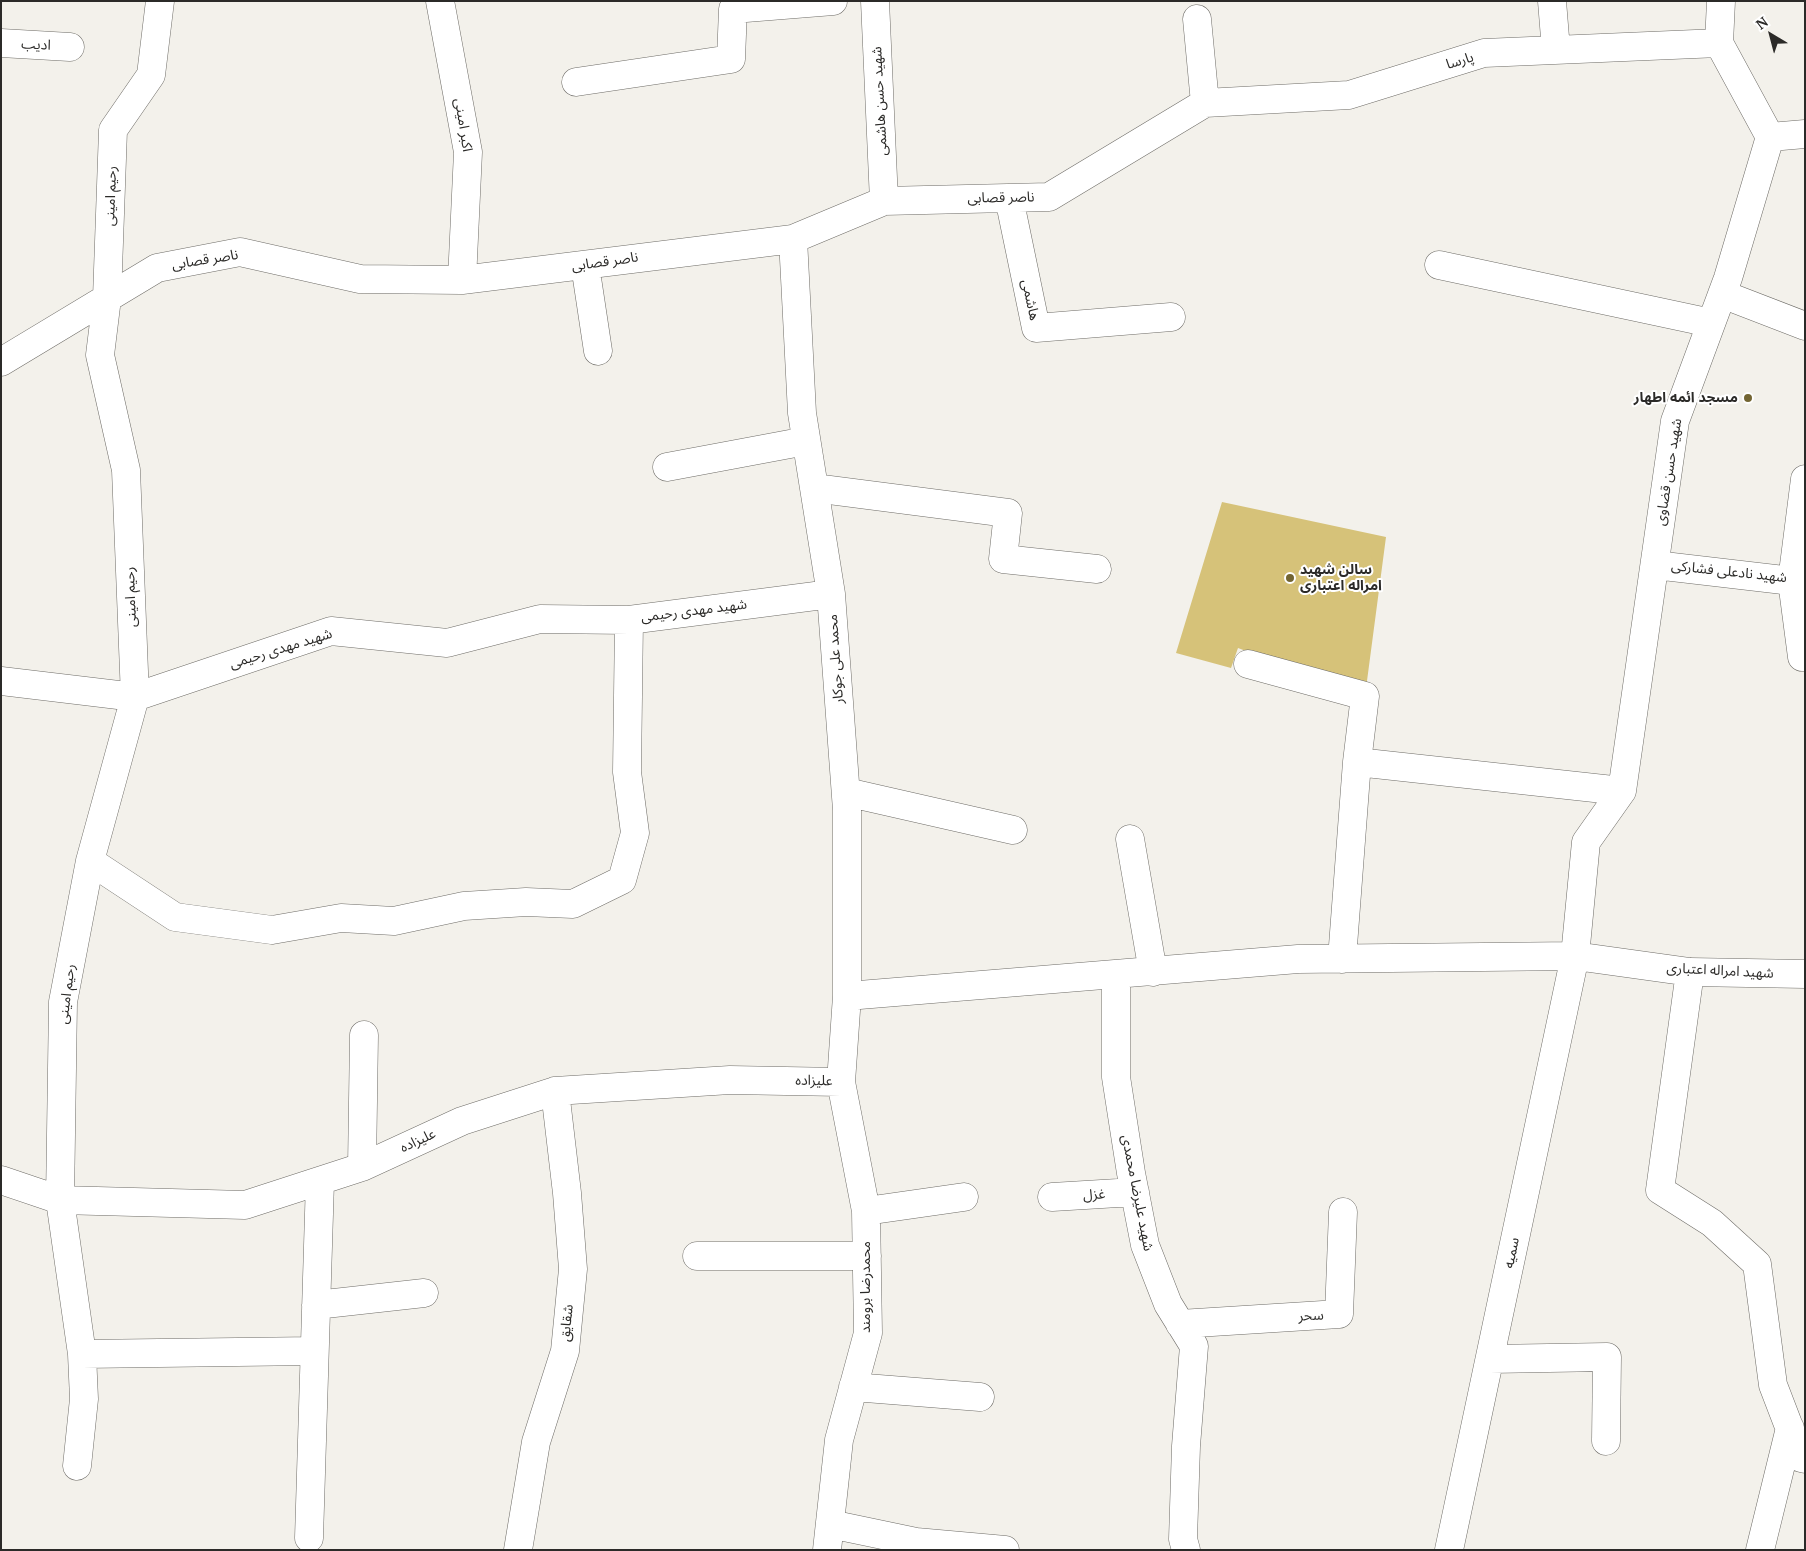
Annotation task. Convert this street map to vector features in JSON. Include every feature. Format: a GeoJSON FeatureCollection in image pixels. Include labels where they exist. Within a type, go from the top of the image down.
{"type":"FeatureCollection","features":[{"type":"Feature","properties":{"kind":"street","name":"رحیم امینی"},"geometry":{"type":"LineString","coordinates":[[78,1466],[84,1399],[82,1354],[60,1200],[63,1002],[90,861],[135,697],[126,470],[100,355],[107,298],[114,130],[151,75],[160,1]]}},
{"type":"Feature","properties":{"kind":"street","name":"اکبر امینی"},"geometry":{"type":"LineString","coordinates":[[440,1],[468,152],[462,280]]}},
{"type":"Feature","properties":{"kind":"street"},"geometry":{"type":"LineString","coordinates":[[576,82],[731,59],[733,9],[833,1]]}},
{"type":"Feature","properties":{"kind":"street","name":"شهید حسن هاشمی"},"geometry":{"type":"LineString","coordinates":[[875,1],[884,201]]}},
{"type":"Feature","properties":{"kind":"street"},"geometry":{"type":"LineString","coordinates":[[1552,1],[1556,50]]}},
{"type":"Feature","properties":{"kind":"street"},"geometry":{"type":"LineString","coordinates":[[1721,1],[1719,44],[1770,137],[1805,134]]}},
{"type":"Feature","properties":{"kind":"street"},"geometry":{"type":"LineString","coordinates":[[1196,19],[1205,103]]}},
{"type":"Feature","properties":{"kind":"street","name":"ادیب"},"geometry":{"type":"LineString","coordinates":[[1,43],[70,47]]}},
{"type":"Feature","properties":{"kind":"street","name":"پارسا"},"geometry":{"type":"LineString","coordinates":[[1205,103],[1349,95],[1484,53],[1719,44]]}},
{"type":"Feature","properties":{"kind":"street","name":"ناصر قصابی"},"geometry":{"type":"LineString","coordinates":[[1,362],[157,268],[240,252],[360,278],[462,280],[793,239],[884,201],[1049,197],[1205,103]]}},
{"type":"Feature","properties":{"kind":"street","name":"شهید حسن قضاوی"},"geometry":{"type":"LineString","coordinates":[[1575,956],[1586,842],[1622,790],[1676,421],[1722,294],[1770,137]]}},
{"type":"Feature","properties":{"kind":"street","name":"هاشمی"},"geometry":{"type":"LineString","coordinates":[[1009,198],[1036,328],[1171,317]]}},
{"type":"Feature","properties":{"kind":"street","name":"محمد علی جوکار"},"geometry":{"type":"LineString","coordinates":[[793,239],[802,413],[831,594],[846,792],[847,996],[841,1082]]}},
{"type":"Feature","properties":{"kind":"street"},"geometry":{"type":"LineString","coordinates":[[584,265],[598,351]]}},
{"type":"Feature","properties":{"kind":"street"},"geometry":{"type":"LineString","coordinates":[[1439,265],[1711,323]]}},
{"type":"Feature","properties":{"kind":"street"},"geometry":{"type":"LineString","coordinates":[[1722,294],[1805,326]]}},
{"type":"Feature","properties":{"kind":"street"},"geometry":{"type":"LineString","coordinates":[[666,467],[806,442]]}},
{"type":"Feature","properties":{"kind":"street","name":"شهید نادعلی فشارکی"},"geometry":{"type":"LineString","coordinates":[[1655,565],[1792,581],[1805,479]]}},
{"type":"Feature","properties":{"kind":"street"},"geometry":{"type":"LineString","coordinates":[[814,488],[1008,513],[1003,559],[1096,569]]}},
{"type":"Feature","properties":{"kind":"street"},"geometry":{"type":"LineString","coordinates":[[1792,581],[1802,657],[1805,658]]}},
{"type":"Feature","properties":{"kind":"street","name":"شهید مهدی رحیمی"},"geometry":{"type":"LineString","coordinates":[[1,681],[135,697],[331,631],[448,643],[540,619],[629,620],[831,594]]}},
{"type":"Feature","properties":{"kind":"street"},"geometry":{"type":"LineString","coordinates":[[90,861],[176,917],[272,930],[341,918],[394,921],[464,906],[526,902],[573,904],[622,880],[636,833],[627,772],[629,620]]}},
{"type":"Feature","properties":{"kind":"street"},"geometry":{"type":"LineString","coordinates":[[1248,664],[1365,696],[1357,762],[1342,959]]}},
{"type":"Feature","properties":{"kind":"street"},"geometry":{"type":"LineString","coordinates":[[1357,762],[1622,790]]}},
{"type":"Feature","properties":{"kind":"street"},"geometry":{"type":"LineString","coordinates":[[846,792],[1013,830]]}},
{"type":"Feature","properties":{"kind":"street"},"geometry":{"type":"LineString","coordinates":[[1130,839],[1153,972]]}},
{"type":"Feature","properties":{"kind":"street","name":"شهید امراله اعتباری"},"geometry":{"type":"LineString","coordinates":[[847,996],[1298,960],[1575,956],[1690,972],[1805,974]]}},
{"type":"Feature","properties":{"kind":"street","name":"سمیه"},"geometry":{"type":"LineString","coordinates":[[1449,1550],[1575,956]]}},
{"type":"Feature","properties":{"kind":"street"},"geometry":{"type":"LineString","coordinates":[[1690,972],[1660,1190],[1712,1223],[1756,1264],[1773,1385],[1802,1458],[1805,1459]]}},
{"type":"Feature","properties":{"kind":"street","name":"شهید علیرضا محمدی"},"geometry":{"type":"LineString","coordinates":[[1116,975],[1116,1077],[1145,1245],[1168,1304],[1194,1346],[1186,1446],[1183,1539],[1186,1550]]}},
{"type":"Feature","properties":{"kind":"street"},"geometry":{"type":"LineString","coordinates":[[362,1167],[364,1035]]}},
{"type":"Feature","properties":{"kind":"street","name":"علیزاده"},"geometry":{"type":"LineString","coordinates":[[1,1180],[60,1200],[245,1205],[362,1167],[462,1121],[555,1092],[730,1080],[841,1082]]}},
{"type":"Feature","properties":{"kind":"street","name":"محمدرضا برومند"},"geometry":{"type":"LineString","coordinates":[[829,1537],[839,1440],[868,1333],[866,1211],[841,1082]]}},
{"type":"Feature","properties":{"kind":"street","name":"شقایق"},"geometry":{"type":"LineString","coordinates":[[518,1550],[536,1442],[564,1351],[573,1269],[567,1193],[555,1092]]}},
{"type":"Feature","properties":{"kind":"street"},"geometry":{"type":"LineString","coordinates":[[309,1538],[320,1181]]}},
{"type":"Feature","properties":{"kind":"street","name":"غزل"},"geometry":{"type":"LineString","coordinates":[[1052,1197],[1135,1192]]}},
{"type":"Feature","properties":{"kind":"street"},"geometry":{"type":"LineString","coordinates":[[866,1211],[964,1197]]}},
{"type":"Feature","properties":{"kind":"street","name":"سحر"},"geometry":{"type":"LineString","coordinates":[[1180,1324],[1339,1314],[1343,1212]]}},
{"type":"Feature","properties":{"kind":"street"},"geometry":{"type":"LineString","coordinates":[[697,1256],[867,1256]]}},
{"type":"Feature","properties":{"kind":"street"},"geometry":{"type":"LineString","coordinates":[[316,1305],[424,1293]]}},
{"type":"Feature","properties":{"kind":"street"},"geometry":{"type":"LineString","coordinates":[[82,1354],[314,1351]]}},
{"type":"Feature","properties":{"kind":"street"},"geometry":{"type":"LineString","coordinates":[[1490,1359],[1607,1357],[1606,1441]]}},
{"type":"Feature","properties":{"kind":"street"},"geometry":{"type":"LineString","coordinates":[[853,1388],[980,1397]]}},
{"type":"Feature","properties":{"kind":"street"},"geometry":{"type":"LineString","coordinates":[[1760,1550],[1790,1428]]}},
{"type":"Feature","properties":{"kind":"street"},"geometry":{"type":"LineString","coordinates":[[829,1537],[1005,1550]]}},
{"type":"Feature","properties":{"kind":"shaded area","name":"سالن شهید امراله اعتباری"},"geometry":{"type":"Polygon","coordinates":[[[1222,502],[1386,537],[1365,696],[1238,648],[1231,668],[1176,653],[1222,502]]]}},
{"type":"Feature","properties":{"kind":"place","name":"مسجد ائمه اطهار"},"geometry":{"type":"Point","coordinates":[1748,398]}},
{"type":"Feature","properties":{"kind":"place","name":"سالن شهید امراله اعتباری"},"geometry":{"type":"Point","coordinates":[1290,578]}}]}
